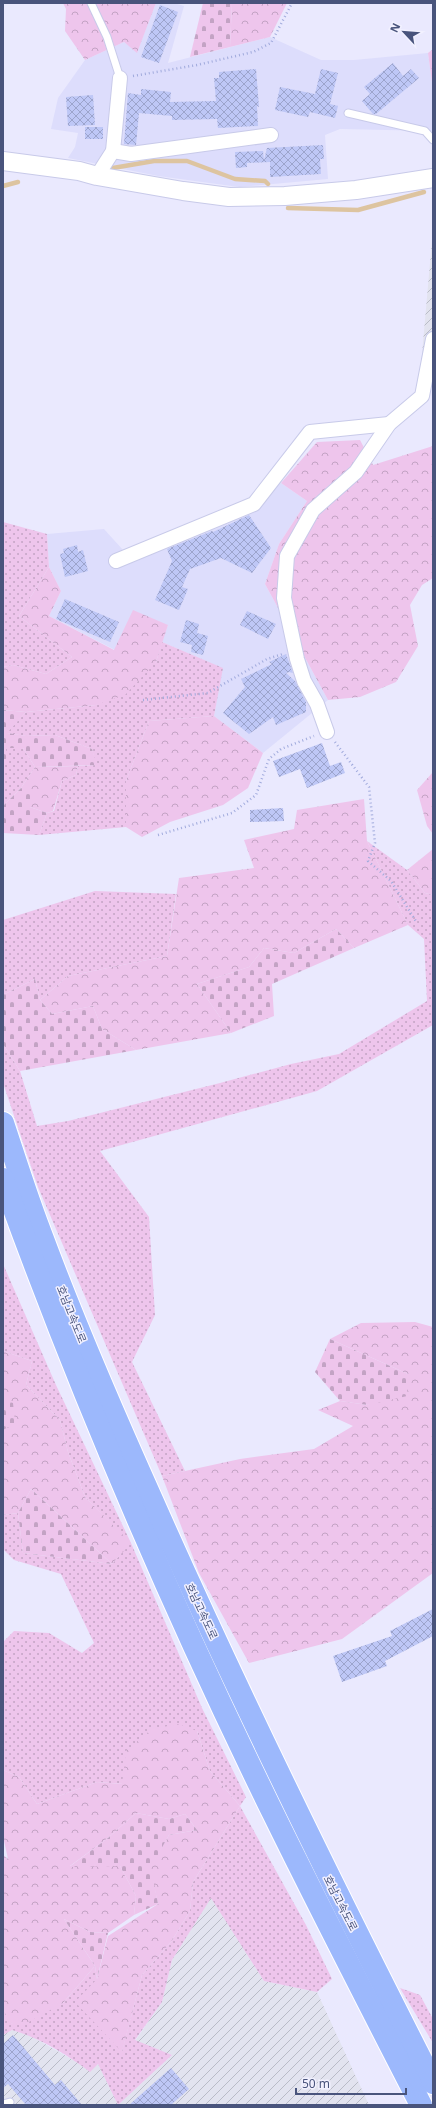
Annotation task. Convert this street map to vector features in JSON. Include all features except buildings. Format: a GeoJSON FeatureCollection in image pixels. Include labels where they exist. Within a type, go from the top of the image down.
{"type":"FeatureCollection","features":[{"type":"Feature","properties":{"kind":"highway","name":"호남고속도로"},"geometry":{"type":"LineString","coordinates":[[3,1124],[42,1237],[96,1374],[184,1573],[257,1731],[314,1849],[433,2083]]}},
{"type":"Feature","properties":{"kind":"highway","name":"호남고속도로"},"geometry":{"type":"LineString","coordinates":[[3,1179],[80,1380],[150,1546],[222,1706],[274,1815],[421,2105]]}},
{"type":"Feature","properties":{"kind":"street"},"geometry":{"type":"LineString","coordinates":[[97,176],[113,151],[120,78]]}},
{"type":"Feature","properties":{"kind":"street"},"geometry":{"type":"LineString","coordinates":[[113,151],[131,154],[271,135]]}},
{"type":"Feature","properties":{"kind":"street"},"geometry":{"type":"LineString","coordinates":[[5,160],[79,170],[97,176],[183,191],[229,197],[285,196],[356,190],[433,178]]}},
{"type":"Feature","properties":{"kind":"street"},"geometry":{"type":"LineString","coordinates":[[328,732],[317,704],[304,681],[295,651],[284,598],[287,556],[313,510],[356,472],[390,424],[422,396],[433,339]]}},
{"type":"Feature","properties":{"kind":"street"},"geometry":{"type":"LineString","coordinates":[[116,561],[254,504],[310,432],[390,424]]}},
{"type":"Feature","properties":{"kind":"lane"},"geometry":{"type":"LineString","coordinates":[[91,3],[107,37],[120,78]]}},
{"type":"Feature","properties":{"kind":"lane"},"geometry":{"type":"LineString","coordinates":[[348,113],[424,131],[433,140]]}},
{"type":"Feature","properties":{"kind":"path"},"geometry":{"type":"LineString","coordinates":[[120,78],[197,65],[253,52],[271,43],[292,3]]}},
{"type":"Feature","properties":{"kind":"path"},"geometry":{"type":"LineString","coordinates":[[143,700],[208,693],[267,659],[295,651]]}},
{"type":"Feature","properties":{"kind":"path"},"geometry":{"type":"LineString","coordinates":[[158,835],[232,813],[256,795],[269,759],[281,749],[328,732],[369,787],[376,843],[368,861],[390,881],[417,923]]}},
{"type":"Feature","properties":{"kind":"shaded area"},"geometry":{"type":"Polygon","coordinates":[[[156,3],[174,3],[184,6],[168,63],[270,37],[321,60],[354,60],[428,53],[433,90],[433,131],[340,129],[325,135],[328,179],[239,187],[158,176],[68,158],[75,147],[78,133],[51,129],[58,98],[85,60],[124,42],[137,52],[156,3]]]}},
{"type":"Feature","properties":{"kind":"shaded area"},"geometry":{"type":"Polygon","coordinates":[[[433,229],[433,380],[418,382],[422,354],[433,229]]]}},
{"type":"Feature","properties":{"kind":"shaded area"},"geometry":{"type":"Polygon","coordinates":[[[281,483],[307,501],[279,544],[265,584],[328,700],[263,753],[214,716],[222,668],[162,642],[168,625],[115,650],[49,616],[61,591],[49,567],[47,534],[104,529],[123,550],[249,501],[281,483]]]}},
{"type":"Feature","properties":{"kind":"shaded area"},"geometry":{"type":"Polygon","coordinates":[[[211,1897],[264,1981],[317,1992],[369,2105],[118,2105],[172,2055],[135,2041],[162,2002],[172,1960],[211,1897]]]}},
{"type":"Feature","properties":{"kind":"shaded area"},"geometry":{"type":"Polygon","coordinates":[[[12,2030],[31,2036],[75,2061],[89,2071],[98,2064],[118,2105],[3,2105],[3,2035],[12,2030]]]}},
{"type":"Feature","properties":{"kind":"green space"},"geometry":{"type":"Polygon","coordinates":[[[63,3],[156,3],[137,53],[124,42],[85,60],[65,31],[66,9],[63,3]]]}},
{"type":"Feature","properties":{"kind":"green space"},"geometry":{"type":"Polygon","coordinates":[[[203,3],[232,3],[230,47],[190,57],[203,3]]]}},
{"type":"Feature","properties":{"kind":"green space"},"geometry":{"type":"Polygon","coordinates":[[[232,3],[287,3],[270,37],[230,47],[232,3]]]}},
{"type":"Feature","properties":{"kind":"green space"},"geometry":{"type":"Polygon","coordinates":[[[433,49],[433,90],[428,53],[433,49]]]}},
{"type":"Feature","properties":{"kind":"green space"},"geometry":{"type":"Polygon","coordinates":[[[360,440],[373,465],[433,446],[433,578],[422,585],[410,605],[418,646],[396,682],[360,697],[328,700],[265,584],[279,544],[307,501],[281,483],[317,442],[360,440]]]}},
{"type":"Feature","properties":{"kind":"green space"},"geometry":{"type":"Polygon","coordinates":[[[3,522],[47,534],[49,567],[19,616],[72,657],[46,674],[13,665],[3,667],[3,522]]]}},
{"type":"Feature","properties":{"kind":"green space"},"geometry":{"type":"Polygon","coordinates":[[[49,567],[61,591],[49,616],[114,650],[133,610],[168,625],[156,662],[125,695],[96,705],[26,712],[3,710],[3,667],[13,665],[46,674],[72,657],[19,616],[49,567]]]}},
{"type":"Feature","properties":{"kind":"green space"},"geometry":{"type":"Polygon","coordinates":[[[162,642],[223,668],[214,716],[149,721],[126,781],[126,827],[39,835],[47,813],[54,811],[62,781],[76,775],[78,766],[96,765],[92,749],[55,735],[26,736],[6,733],[26,712],[96,705],[156,662],[162,642]]]}},
{"type":"Feature","properties":{"kind":"green space"},"geometry":{"type":"Polygon","coordinates":[[[3,710],[26,712],[7,733],[27,736],[55,735],[92,749],[97,765],[35,767],[23,748],[6,748],[7,759],[3,759],[3,710]]]}},
{"type":"Feature","properties":{"kind":"green space"},"geometry":{"type":"Polygon","coordinates":[[[214,716],[263,753],[248,788],[223,805],[170,822],[142,837],[126,827],[126,781],[149,721],[214,716]]]}},
{"type":"Feature","properties":{"kind":"green space"},"geometry":{"type":"Polygon","coordinates":[[[6,748],[23,748],[35,767],[21,788],[3,806],[3,759],[6,759],[6,748]]]}},
{"type":"Feature","properties":{"kind":"green space"},"geometry":{"type":"Polygon","coordinates":[[[78,766],[76,775],[62,781],[53,811],[47,813],[30,807],[21,788],[35,767],[78,766]]]}},
{"type":"Feature","properties":{"kind":"green space"},"geometry":{"type":"Polygon","coordinates":[[[433,772],[433,834],[427,826],[417,790],[433,772]]]}},
{"type":"Feature","properties":{"kind":"green space"},"geometry":{"type":"Polygon","coordinates":[[[21,788],[31,794],[30,807],[47,813],[39,835],[3,833],[3,806],[21,788]]]}},
{"type":"Feature","properties":{"kind":"green space"},"geometry":{"type":"Polygon","coordinates":[[[364,799],[367,841],[408,925],[354,948],[336,929],[294,953],[264,948],[249,967],[197,984],[231,1033],[136,1050],[102,1029],[93,1006],[52,1014],[40,1000],[68,976],[167,956],[179,878],[254,868],[244,840],[294,829],[297,810],[364,799]]]}},
{"type":"Feature","properties":{"kind":"green space"},"geometry":{"type":"Polygon","coordinates":[[[367,841],[407,870],[425,893],[433,895],[433,1025],[317,1091],[100,1151],[149,1217],[155,1315],[132,1362],[185,1471],[162,1476],[38,1187],[3,1083],[3,1044],[20,1071],[37,1126],[68,1121],[291,1064],[339,1054],[427,1001],[424,939],[408,925],[367,841]]]}},
{"type":"Feature","properties":{"kind":"green space"},"geometry":{"type":"Polygon","coordinates":[[[433,849],[433,895],[425,893],[407,870],[433,849]]]}},
{"type":"Feature","properties":{"kind":"green space"},"geometry":{"type":"Polygon","coordinates":[[[95,891],[176,894],[167,956],[68,976],[40,1000],[35,979],[3,995],[3,920],[95,891]]]}},
{"type":"Feature","properties":{"kind":"green space"},"geometry":{"type":"Polygon","coordinates":[[[336,929],[354,948],[272,984],[274,1016],[231,1033],[197,984],[249,967],[264,948],[294,953],[336,929]]]}},
{"type":"Feature","properties":{"kind":"green space"},"geometry":{"type":"Polygon","coordinates":[[[35,979],[40,1000],[52,1014],[93,1006],[102,1029],[136,1050],[20,1071],[3,1044],[3,995],[35,979]]]}},
{"type":"Feature","properties":{"kind":"green space"},"geometry":{"type":"Polygon","coordinates":[[[3,1264],[56,1385],[131,1543],[202,1708],[246,1797],[240,1806],[210,1771],[197,1731],[123,1784],[97,1782],[37,1804],[19,1777],[3,1770],[3,1642],[14,1631],[49,1633],[82,1653],[94,1643],[61,1574],[14,1560],[3,1549],[3,1515],[18,1513],[23,1553],[112,1564],[130,1543],[85,1497],[68,1452],[60,1420],[26,1385],[32,1361],[3,1351],[3,1264]]]}},
{"type":"Feature","properties":{"kind":"green space"},"geometry":{"type":"Polygon","coordinates":[[[415,1322],[433,1327],[433,1573],[342,1639],[249,1663],[199,1573],[162,1476],[240,1459],[314,1449],[353,1426],[318,1410],[340,1401],[368,1405],[408,1374],[330,1339],[361,1323],[415,1322]]]}},
{"type":"Feature","properties":{"kind":"green space"},"geometry":{"type":"Polygon","coordinates":[[[330,1339],[408,1374],[407,1396],[368,1405],[340,1401],[315,1372],[330,1339]]]}},
{"type":"Feature","properties":{"kind":"green space"},"geometry":{"type":"Polygon","coordinates":[[[3,1351],[32,1361],[26,1385],[60,1420],[68,1452],[85,1497],[131,1543],[112,1564],[31,1489],[18,1513],[3,1515],[3,1351]]]}},
{"type":"Feature","properties":{"kind":"green space"},"geometry":{"type":"Polygon","coordinates":[[[3,1400],[13,1403],[15,1423],[3,1430],[3,1400]]]}},
{"type":"Feature","properties":{"kind":"green space"},"geometry":{"type":"Polygon","coordinates":[[[31,1489],[112,1564],[23,1553],[18,1513],[31,1489]]]}},
{"type":"Feature","properties":{"kind":"green space"},"geometry":{"type":"Polygon","coordinates":[[[179,1724],[197,1731],[210,1771],[240,1806],[193,1882],[190,1911],[171,1942],[142,1975],[122,2052],[75,2002],[97,1979],[108,1936],[158,1904],[150,1867],[169,1835],[197,1830],[185,1814],[169,1819],[136,1813],[108,1838],[70,1866],[120,1866],[136,1896],[134,1915],[108,1933],[90,1932],[64,1919],[95,1966],[63,2003],[27,2023],[10,2024],[3,2008],[3,1855],[8,1859],[3,1836],[3,1770],[19,1777],[37,1804],[97,1782],[122,1784],[126,1751],[152,1729],[179,1724]]]}},
{"type":"Feature","properties":{"kind":"green space"},"geometry":{"type":"Polygon","coordinates":[[[240,1806],[306,1925],[332,1979],[317,1992],[264,1981],[211,1898],[172,1960],[162,2002],[135,2040],[172,2055],[118,2105],[98,2064],[90,2072],[72,2059],[33,2037],[12,2030],[3,2035],[3,2008],[11,2024],[63,2003],[95,1966],[97,1979],[122,2051],[142,1975],[171,1942],[190,1911],[193,1882],[240,1806]]]}},
{"type":"Feature","properties":{"kind":"green space"},"geometry":{"type":"Polygon","coordinates":[[[136,1813],[169,1819],[185,1814],[197,1830],[169,1835],[151,1867],[158,1904],[134,1915],[136,1896],[120,1866],[69,1867],[108,1838],[136,1813]]]}},
{"type":"Feature","properties":{"kind":"green space"},"geometry":{"type":"Polygon","coordinates":[[[64,1919],[90,1932],[108,1933],[97,1979],[95,1966],[64,1919]]]}},
{"type":"Feature","properties":{"kind":"green space"},"geometry":{"type":"Polygon","coordinates":[[[400,1988],[420,1995],[433,2019],[433,2043],[400,1988]]]}},
{"type":"Feature","properties":{"kind":"waterway"},"geometry":{"type":"LineString","coordinates":[[107,169],[154,161],[187,161],[235,179],[265,181],[268,184]]}},
{"type":"Feature","properties":{"kind":"waterway"},"geometry":{"type":"LineString","coordinates":[[3,186],[18,182]]}},
{"type":"Feature","properties":{"kind":"waterway"},"geometry":{"type":"LineString","coordinates":[[288,208],[358,210],[424,192]]}}]}
